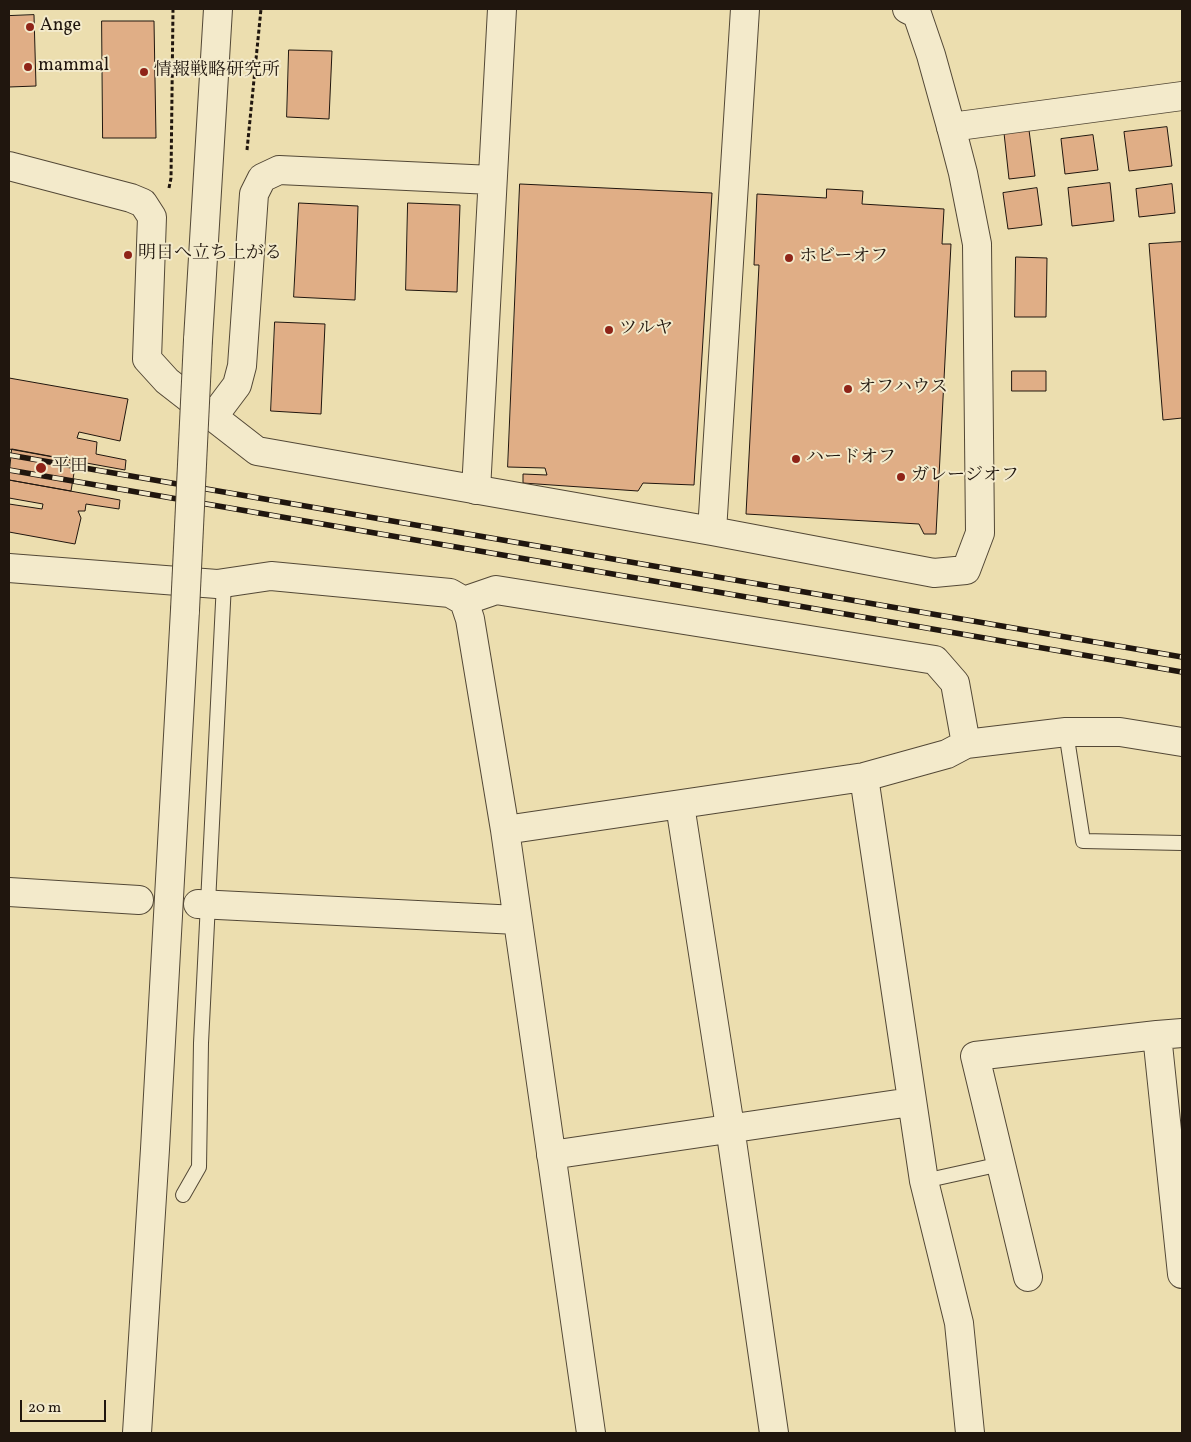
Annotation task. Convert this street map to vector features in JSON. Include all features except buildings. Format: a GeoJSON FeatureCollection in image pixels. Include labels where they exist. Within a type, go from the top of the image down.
{"type":"FeatureCollection","features":[{"type":"Feature","properties":{"kind":"street"},"geometry":{"type":"LineString","coordinates":[[136,1433],[156,1139],[198,340],[218,9]]}},
{"type":"Feature","properties":{"kind":"street"},"geometry":{"type":"LineString","coordinates":[[476,490],[502,9]]}},
{"type":"Feature","properties":{"kind":"street"},"geometry":{"type":"LineString","coordinates":[[712,531],[745,9]]}},
{"type":"Feature","properties":{"kind":"street"},"geometry":{"type":"LineString","coordinates":[[9,166],[131,198],[142,203],[152,217],[147,359],[167,381],[257,451],[712,531],[934,573],[966,570],[980,532],[977,244],[963,174],[951,127],[931,55],[915,11]]}},
{"type":"Feature","properties":{"kind":"street"},"geometry":{"type":"LineString","coordinates":[[951,127],[1182,96]]}},
{"type":"Feature","properties":{"kind":"street"},"geometry":{"type":"LineString","coordinates":[[213,417],[237,384],[242,366],[254,194],[262,178],[279,170],[492,180]]}},
{"type":"Feature","properties":{"kind":"street"},"geometry":{"type":"LineString","coordinates":[[9,568],[217,584],[271,576],[450,593],[464,601],[470,619],[518,920],[591,1433]]}},
{"type":"Feature","properties":{"kind":"street"},"geometry":{"type":"LineString","coordinates":[[464,601],[496,590],[935,660],[956,683],[966,744]]}},
{"type":"Feature","properties":{"kind":"street"},"geometry":{"type":"LineString","coordinates":[[504,830],[864,777],[947,754],[966,744],[1066,732],[1120,732],[1182,742]]}},
{"type":"Feature","properties":{"kind":"street"},"geometry":{"type":"LineString","coordinates":[[864,777],[924,1181],[959,1323],[970,1433]]}},
{"type":"Feature","properties":{"kind":"street"},"geometry":{"type":"LineString","coordinates":[[680,805],[730,1128],[774,1433]]}},
{"type":"Feature","properties":{"kind":"street"},"geometry":{"type":"LineString","coordinates":[[9,892],[139,900]]}},
{"type":"Feature","properties":{"kind":"street"},"geometry":{"type":"LineString","coordinates":[[203,904],[518,920]]}},
{"type":"Feature","properties":{"kind":"street"},"geometry":{"type":"LineString","coordinates":[[1028,1277],[975,1056],[1170,1034],[1182,1274]]}},
{"type":"Feature","properties":{"kind":"street"},"geometry":{"type":"LineString","coordinates":[[551,1155],[911,1102]]}},
{"type":"Feature","properties":{"kind":"lane"},"geometry":{"type":"LineString","coordinates":[[183,1195],[199,1167],[203,904],[224,583]]}},
{"type":"Feature","properties":{"kind":"lane"},"geometry":{"type":"LineString","coordinates":[[1066,732],[1083,841],[1182,843]]}},
{"type":"Feature","properties":{"kind":"lane"},"geometry":{"type":"LineString","coordinates":[[924,1181],[1001,1164]]}},
{"type":"Feature","properties":{"kind":"path"},"geometry":{"type":"LineString","coordinates":[[169,188],[171,178],[173,9]]}},
{"type":"Feature","properties":{"kind":"path"},"geometry":{"type":"LineString","coordinates":[[247,150],[261,9]]}},
{"type":"Feature","properties":{"kind":"railway"},"geometry":{"type":"LineString","coordinates":[[9,455],[1182,657]]}},
{"type":"Feature","properties":{"kind":"railway"},"geometry":{"type":"LineString","coordinates":[[9,470],[1182,672]]}},
{"type":"Feature","properties":{"kind":"place","name":"Ange"},"geometry":{"type":"Point","coordinates":[30,27]}},
{"type":"Feature","properties":{"kind":"place","name":"mammal"},"geometry":{"type":"Point","coordinates":[28,67]}},
{"type":"Feature","properties":{"kind":"place","name":"情報戦略研究所"},"geometry":{"type":"Point","coordinates":[144,72]}},
{"type":"Feature","properties":{"kind":"place","name":"明日へ立ち上がる"},"geometry":{"type":"Point","coordinates":[128,255]}},
{"type":"Feature","properties":{"kind":"place","name":"ホビーオフ"},"geometry":{"type":"Point","coordinates":[789,258]}},
{"type":"Feature","properties":{"kind":"place","name":"ツルヤ"},"geometry":{"type":"Point","coordinates":[609,330]}},
{"type":"Feature","properties":{"kind":"place","name":"オフハウス"},"geometry":{"type":"Point","coordinates":[848,389]}},
{"type":"Feature","properties":{"kind":"place","name":"ハードオフ"},"geometry":{"type":"Point","coordinates":[796,459]}},
{"type":"Feature","properties":{"kind":"place","name":"平田"},"geometry":{"type":"Point","coordinates":[41,468]}},
{"type":"Feature","properties":{"kind":"place","name":"ガレージオフ"},"geometry":{"type":"Point","coordinates":[901,477]}}]}
